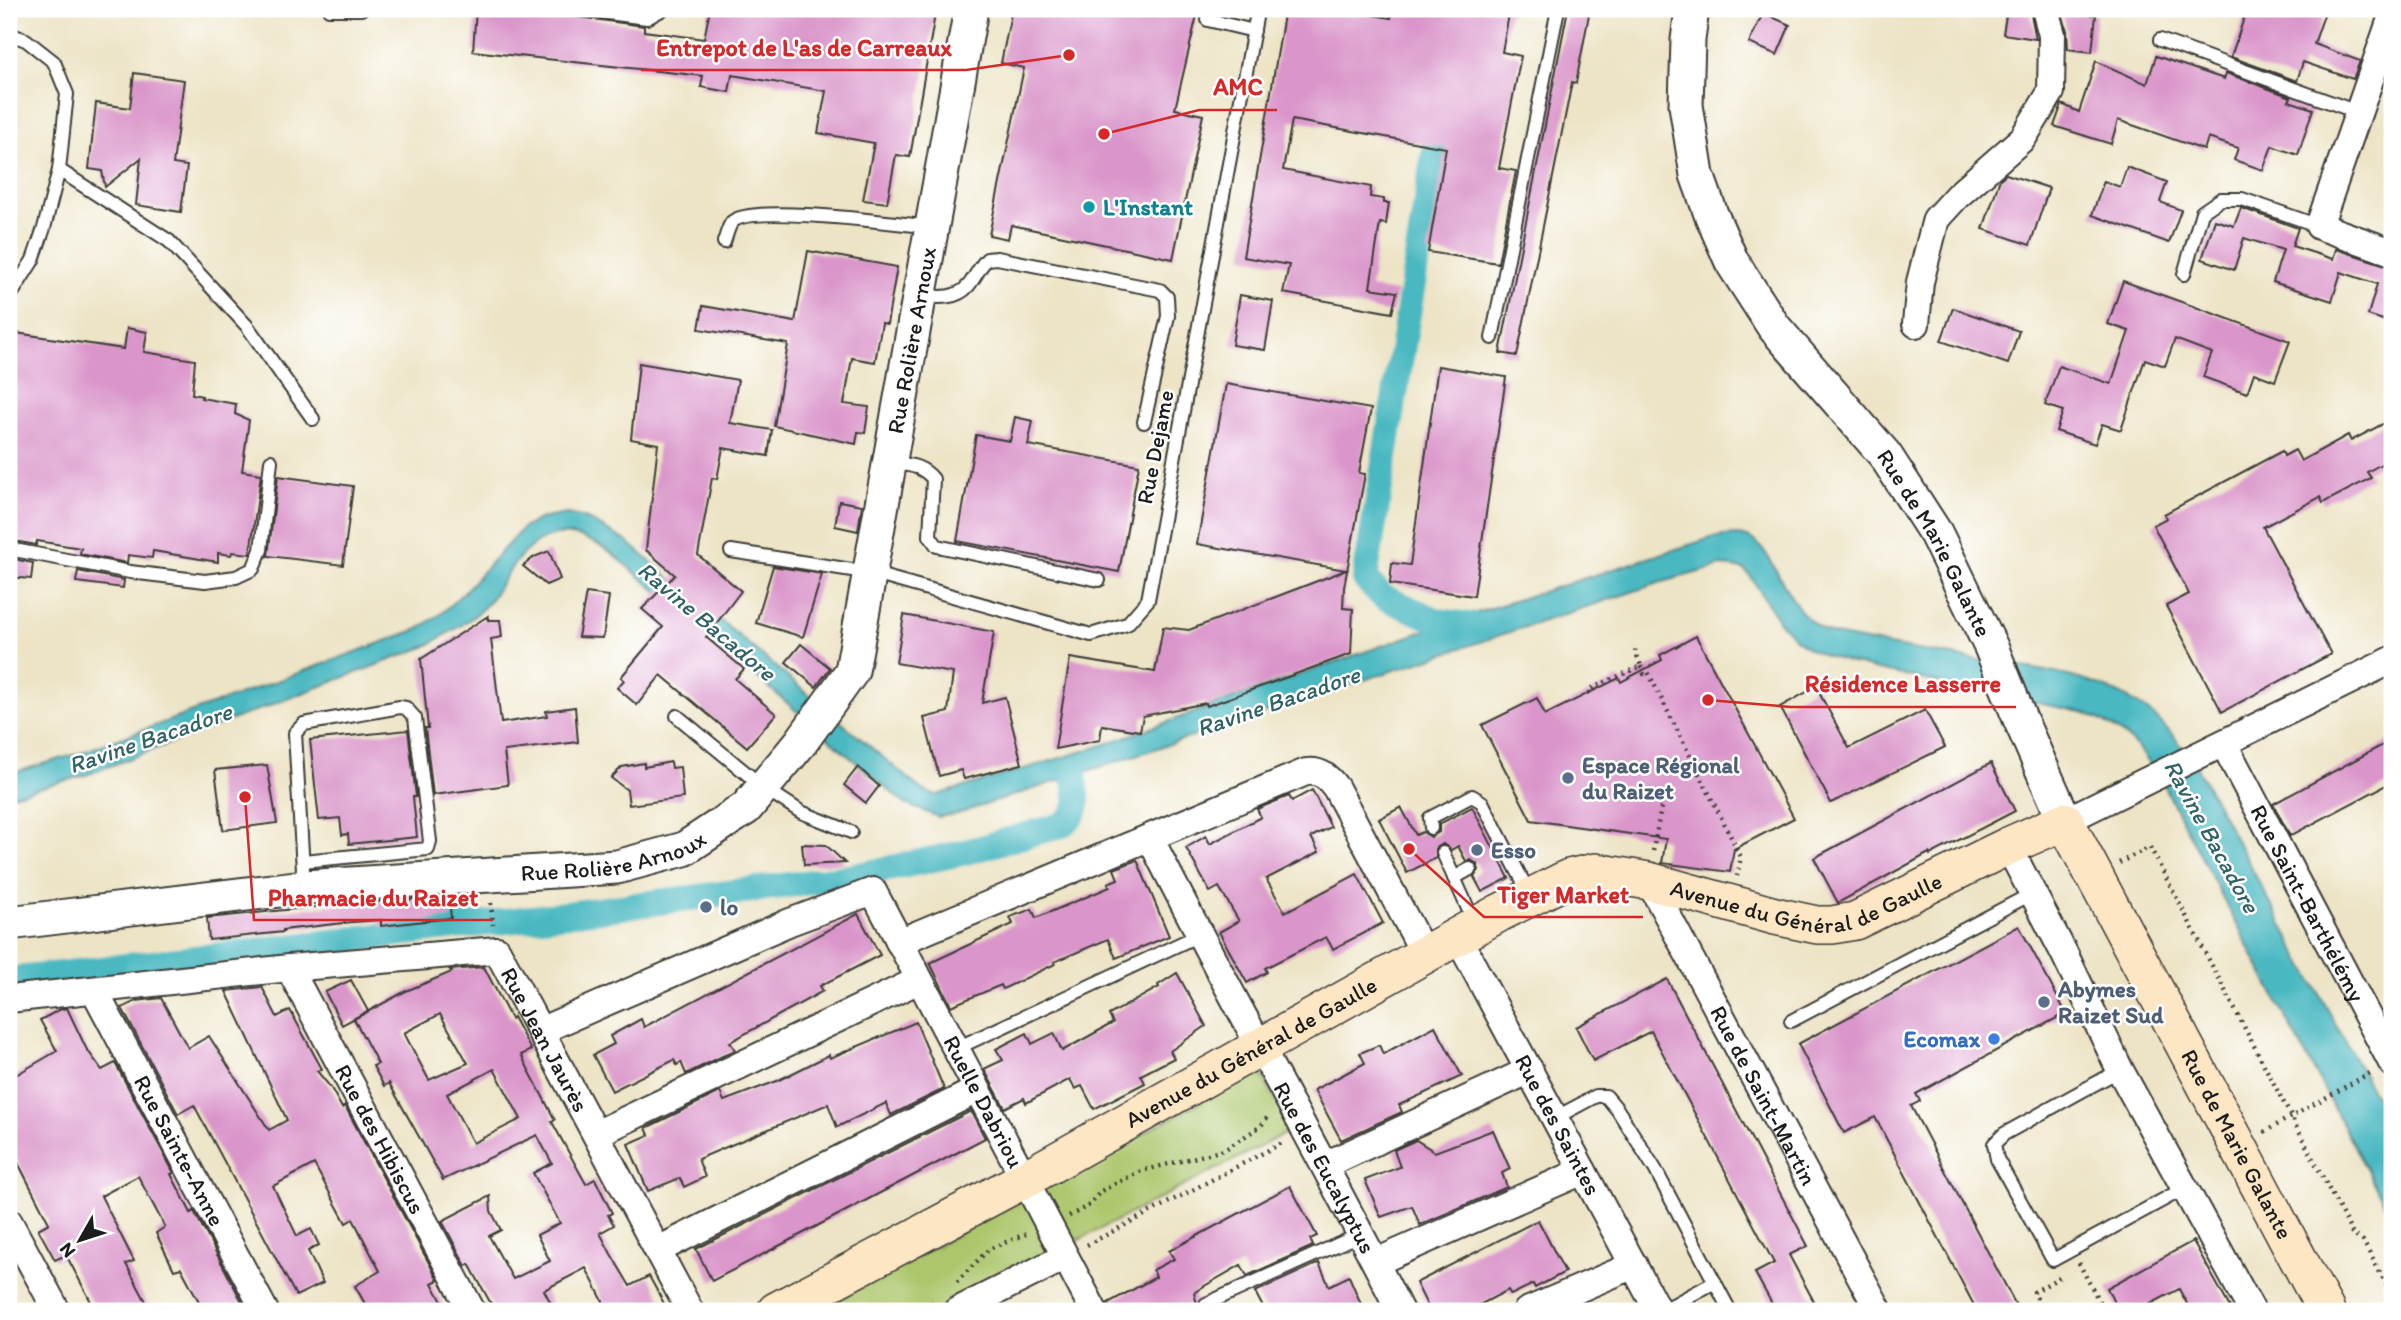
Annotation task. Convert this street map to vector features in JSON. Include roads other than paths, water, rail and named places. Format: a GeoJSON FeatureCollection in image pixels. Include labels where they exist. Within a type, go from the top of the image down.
{"type":"FeatureCollection","features":[{"type":"Feature","properties":{"kind":"main road","name":"Avenue du Général de Gaulle"},"geometry":{"type":"LineString","coordinates":[[776,1311],[1023,1180],[1466,931],[1569,878],[1595,872],[1651,866],[1731,904],[1817,925],[1844,924],[2065,821]]}},
{"type":"Feature","properties":{"kind":"main road","name":"Rue de Marie Galante"},"geometry":{"type":"LineString","coordinates":[[2065,821],[2326,1311]]}},
{"type":"Feature","properties":{"kind":"street","name":"Rue Rolière Arnoux"},"geometry":{"type":"LineString","coordinates":[[9,923],[304,874],[617,867],[684,849],[746,808],[801,742],[852,671],[971,9]]}},
{"type":"Feature","properties":{"kind":"street","name":"Rue de Marie Galante"},"geometry":{"type":"LineString","coordinates":[[1692,9],[1686,105],[1697,175],[1710,214],[1732,262],[1774,327],[1885,455],[1936,534],[1991,647],[2065,821]]}},
{"type":"Feature","properties":{"kind":"street"},"geometry":{"type":"LineString","coordinates":[[1916,324],[1920,282],[1936,219],[1957,195],[2024,138],[2051,92],[2052,35],[2045,9]]}},
{"type":"Feature","properties":{"kind":"street"},"geometry":{"type":"LineString","coordinates":[[2392,16],[2319,226],[2392,252]]}},
{"type":"Feature","properties":{"kind":"street","name":"Avenue du Général de Gaulle"},"geometry":{"type":"LineString","coordinates":[[2065,821],[2392,660]]}},
{"type":"Feature","properties":{"kind":"street","name":"Rue Saint-Barthélémy"},"geometry":{"type":"LineString","coordinates":[[2216,748],[2385,1067]]}},
{"type":"Feature","properties":{"kind":"street"},"geometry":{"type":"LineString","coordinates":[[899,942],[1306,772],[1314,771],[1330,779],[1336,788],[1425,955]]}},
{"type":"Feature","properties":{"kind":"street","name":"Rue des Eucalyptus"},"geometry":{"type":"LineString","coordinates":[[1150,838],[1400,1311]]}},
{"type":"Feature","properties":{"kind":"street"},"geometry":{"type":"LineString","coordinates":[[2008,846],[2120,1070],[2252,1311]]}},
{"type":"Feature","properties":{"kind":"street","name":"Rue de Saint-Martin"},"geometry":{"type":"LineString","coordinates":[[1651,866],[1879,1311]]}},
{"type":"Feature","properties":{"kind":"street","name":"Ruelle Dabriou"},"geometry":{"type":"LineString","coordinates":[[542,1030],[790,922],[873,891],[1094,1311]]}},
{"type":"Feature","properties":{"kind":"street","name":"Rue des Saintes"},"geometry":{"type":"LineString","coordinates":[[1466,931],[1530,1070],[1660,1311]]}},
{"type":"Feature","properties":{"kind":"street","name":"Rue Jean Jaurès"},"geometry":{"type":"LineString","coordinates":[[289,968],[497,950],[690,1311]]}},
{"type":"Feature","properties":{"kind":"street"},"geometry":{"type":"LineString","coordinates":[[9,999],[289,968]]}},
{"type":"Feature","properties":{"kind":"street","name":"Rue des Hibiscus"},"geometry":{"type":"LineString","coordinates":[[289,968],[472,1311]]}},
{"type":"Feature","properties":{"kind":"street"},"geometry":{"type":"LineString","coordinates":[[596,1134],[919,980]]}},
{"type":"Feature","properties":{"kind":"street","name":"Rue Sainte-Anne"},"geometry":{"type":"LineString","coordinates":[[94,990],[265,1311]]}},
{"type":"Feature","properties":{"kind":"street"},"geometry":{"type":"LineString","coordinates":[[1325,1165],[1530,1070]]}},
{"type":"Feature","properties":{"kind":"street"},"geometry":{"type":"LineString","coordinates":[[658,1250],[976,1090]]}},
{"type":"Feature","properties":{"kind":"street"},"geometry":{"type":"LineString","coordinates":[[1376,1262],[1583,1171]]}},
{"type":"Feature","properties":{"kind":"street"},"geometry":{"type":"LineString","coordinates":[[9,1222],[57,1311]]}},
{"type":"Feature","properties":{"kind":"street"},"geometry":{"type":"LineString","coordinates":[[951,1303],[1065,1257]]}},
{"type":"Feature","properties":{"kind":"street"},"geometry":{"type":"LineString","coordinates":[[1527,1311],[1633,1265]]}},
{"type":"Feature","properties":{"kind":"lane"},"geometry":{"type":"LineString","coordinates":[[329,9],[361,9]]}},
{"type":"Feature","properties":{"kind":"lane"},"geometry":{"type":"LineString","coordinates":[[576,9],[647,18],[663,9]]}},
{"type":"Feature","properties":{"kind":"lane"},"geometry":{"type":"LineString","coordinates":[[1209,9],[1208,20],[1254,32]]}},
{"type":"Feature","properties":{"kind":"lane","name":"Rue Dejame"},"geometry":{"type":"LineString","coordinates":[[731,551],[871,573],[1091,635],[1127,624],[1148,600],[1254,32],[1254,9]]}},
{"type":"Feature","properties":{"kind":"lane"},"geometry":{"type":"LineString","coordinates":[[1492,338],[1559,9]]}},
{"type":"Feature","properties":{"kind":"lane"},"geometry":{"type":"LineString","coordinates":[[9,33],[26,40],[54,62],[67,94],[59,170],[44,228],[33,260],[9,298]]}},
{"type":"Feature","properties":{"kind":"lane"},"geometry":{"type":"LineString","coordinates":[[2160,40],[2357,111]]}},
{"type":"Feature","properties":{"kind":"lane"},"geometry":{"type":"LineString","coordinates":[[59,170],[169,241],[247,326],[313,419]]}},
{"type":"Feature","properties":{"kind":"lane"},"geometry":{"type":"LineString","coordinates":[[2184,274],[2202,212],[2221,199],[2242,199],[2319,226]]}},
{"type":"Feature","properties":{"kind":"lane"},"geometry":{"type":"LineString","coordinates":[[724,242],[732,223],[746,215],[813,216],[933,227]]}},
{"type":"Feature","properties":{"kind":"lane"},"geometry":{"type":"LineString","coordinates":[[920,296],[944,298],[961,292],[987,259],[997,258],[1160,290],[1167,296],[1168,316],[1144,422]]}},
{"type":"Feature","properties":{"kind":"lane"},"geometry":{"type":"LineString","coordinates":[[9,550],[130,572],[205,581],[236,577],[253,569],[261,550],[271,461]]}},
{"type":"Feature","properties":{"kind":"lane"},"geometry":{"type":"LineString","coordinates":[[891,462],[917,467],[933,479],[930,536],[937,546],[1099,580]]}},
{"type":"Feature","properties":{"kind":"lane"},"geometry":{"type":"LineString","coordinates":[[406,708],[415,719],[430,841],[428,849],[304,874],[294,740],[299,727],[406,708]]}},
{"type":"Feature","properties":{"kind":"lane"},"geometry":{"type":"LineString","coordinates":[[677,716],[762,787],[802,812],[851,832]]}},
{"type":"Feature","properties":{"kind":"lane"},"geometry":{"type":"LineString","coordinates":[[1431,828],[1430,818],[1472,796],[1482,802],[1502,853],[1531,897]]}},
{"type":"Feature","properties":{"kind":"lane"},"geometry":{"type":"LineString","coordinates":[[1443,853],[1454,878],[1466,931]]}},
{"type":"Feature","properties":{"kind":"lane"},"geometry":{"type":"LineString","coordinates":[[1454,878],[1470,869]]}},
{"type":"Feature","properties":{"kind":"lane"},"geometry":{"type":"LineString","coordinates":[[1791,1021],[2033,892]]}},
{"type":"Feature","properties":{"kind":"lane"},"geometry":{"type":"LineString","coordinates":[[955,1049],[1199,935]]}},
{"type":"Feature","properties":{"kind":"lane"},"geometry":{"type":"LineString","coordinates":[[2120,1070],[2004,1134],[1994,1144],[1997,1159],[2053,1260],[2185,1188]]}},
{"type":"Feature","properties":{"kind":"lane"},"geometry":{"type":"LineString","coordinates":[[1555,1118],[1596,1096],[1606,1096],[1655,1170],[1730,1311]]}},
{"type":"Feature","properties":{"kind":"lane"},"geometry":{"type":"LineString","coordinates":[[1206,1304],[1361,1234]]}},
{"type":"Feature","properties":{"kind":"lane"},"geometry":{"type":"LineString","coordinates":[[1660,1311],[1715,1282]]}},
{"type":"Feature","properties":{"kind":"water","name":"Ravine Bacadore"},"geometry":{"type":"Polygon","coordinates":[[[567,514],[585,518],[625,540],[917,786],[937,795],[1094,748],[1460,618],[1711,538],[1744,536],[1765,552],[1803,613],[1817,626],[1834,635],[2038,669],[2079,679],[2118,693],[2136,703],[2168,730],[2195,764],[2392,1128],[2392,1218],[2161,781],[2130,740],[2086,713],[1873,669],[1809,649],[1780,623],[1745,570],[1734,567],[1721,566],[1659,583],[957,814],[938,817],[905,804],[613,554],[583,538],[556,535],[532,546],[520,557],[479,612],[427,646],[86,775],[9,796],[9,774],[83,752],[418,629],[442,613],[463,593],[523,528],[539,519],[567,514]]]}},
{"type":"Feature","properties":{"kind":"waterway"},"geometry":{"type":"LineString","coordinates":[[1441,111],[1365,579],[1383,597],[1438,621],[1484,627]]}},
{"type":"Feature","properties":{"kind":"waterway"},"geometry":{"type":"LineString","coordinates":[[9,980],[575,913],[850,877],[966,852],[1062,825],[1074,813],[1076,807],[1073,769]]}},
{"type":"Feature","properties":{"kind":"place","name":"Entrepot de L'as de Carreaux"},"geometry":{"type":"Point","coordinates":[1069,55]}},
{"type":"Feature","properties":{"kind":"place","name":"AMC"},"geometry":{"type":"Point","coordinates":[1104,134]}},
{"type":"Feature","properties":{"kind":"place","name":"L'Instant"},"geometry":{"type":"Point","coordinates":[1089,207]}},
{"type":"Feature","properties":{"kind":"place","name":"Résidence Lasserre"},"geometry":{"type":"Point","coordinates":[1708,700]}},
{"type":"Feature","properties":{"kind":"place","name":"Espace Régional du Raizet"},"geometry":{"type":"Point","coordinates":[1568,778]}},
{"type":"Feature","properties":{"kind":"place","name":"Pharmacie du Raizet"},"geometry":{"type":"Point","coordinates":[245,797]}},
{"type":"Feature","properties":{"kind":"place","name":"Tiger Market"},"geometry":{"type":"Point","coordinates":[1409,849]}},
{"type":"Feature","properties":{"kind":"place","name":"Esso"},"geometry":{"type":"Point","coordinates":[1477,850]}},
{"type":"Feature","properties":{"kind":"place","name":"lo"},"geometry":{"type":"Point","coordinates":[706,907]}},
{"type":"Feature","properties":{"kind":"place","name":"Abymes Raizet Sud"},"geometry":{"type":"Point","coordinates":[2044,1002]}},
{"type":"Feature","properties":{"kind":"place","name":"Ecomax"},"geometry":{"type":"Point","coordinates":[1994,1039]}}]}
